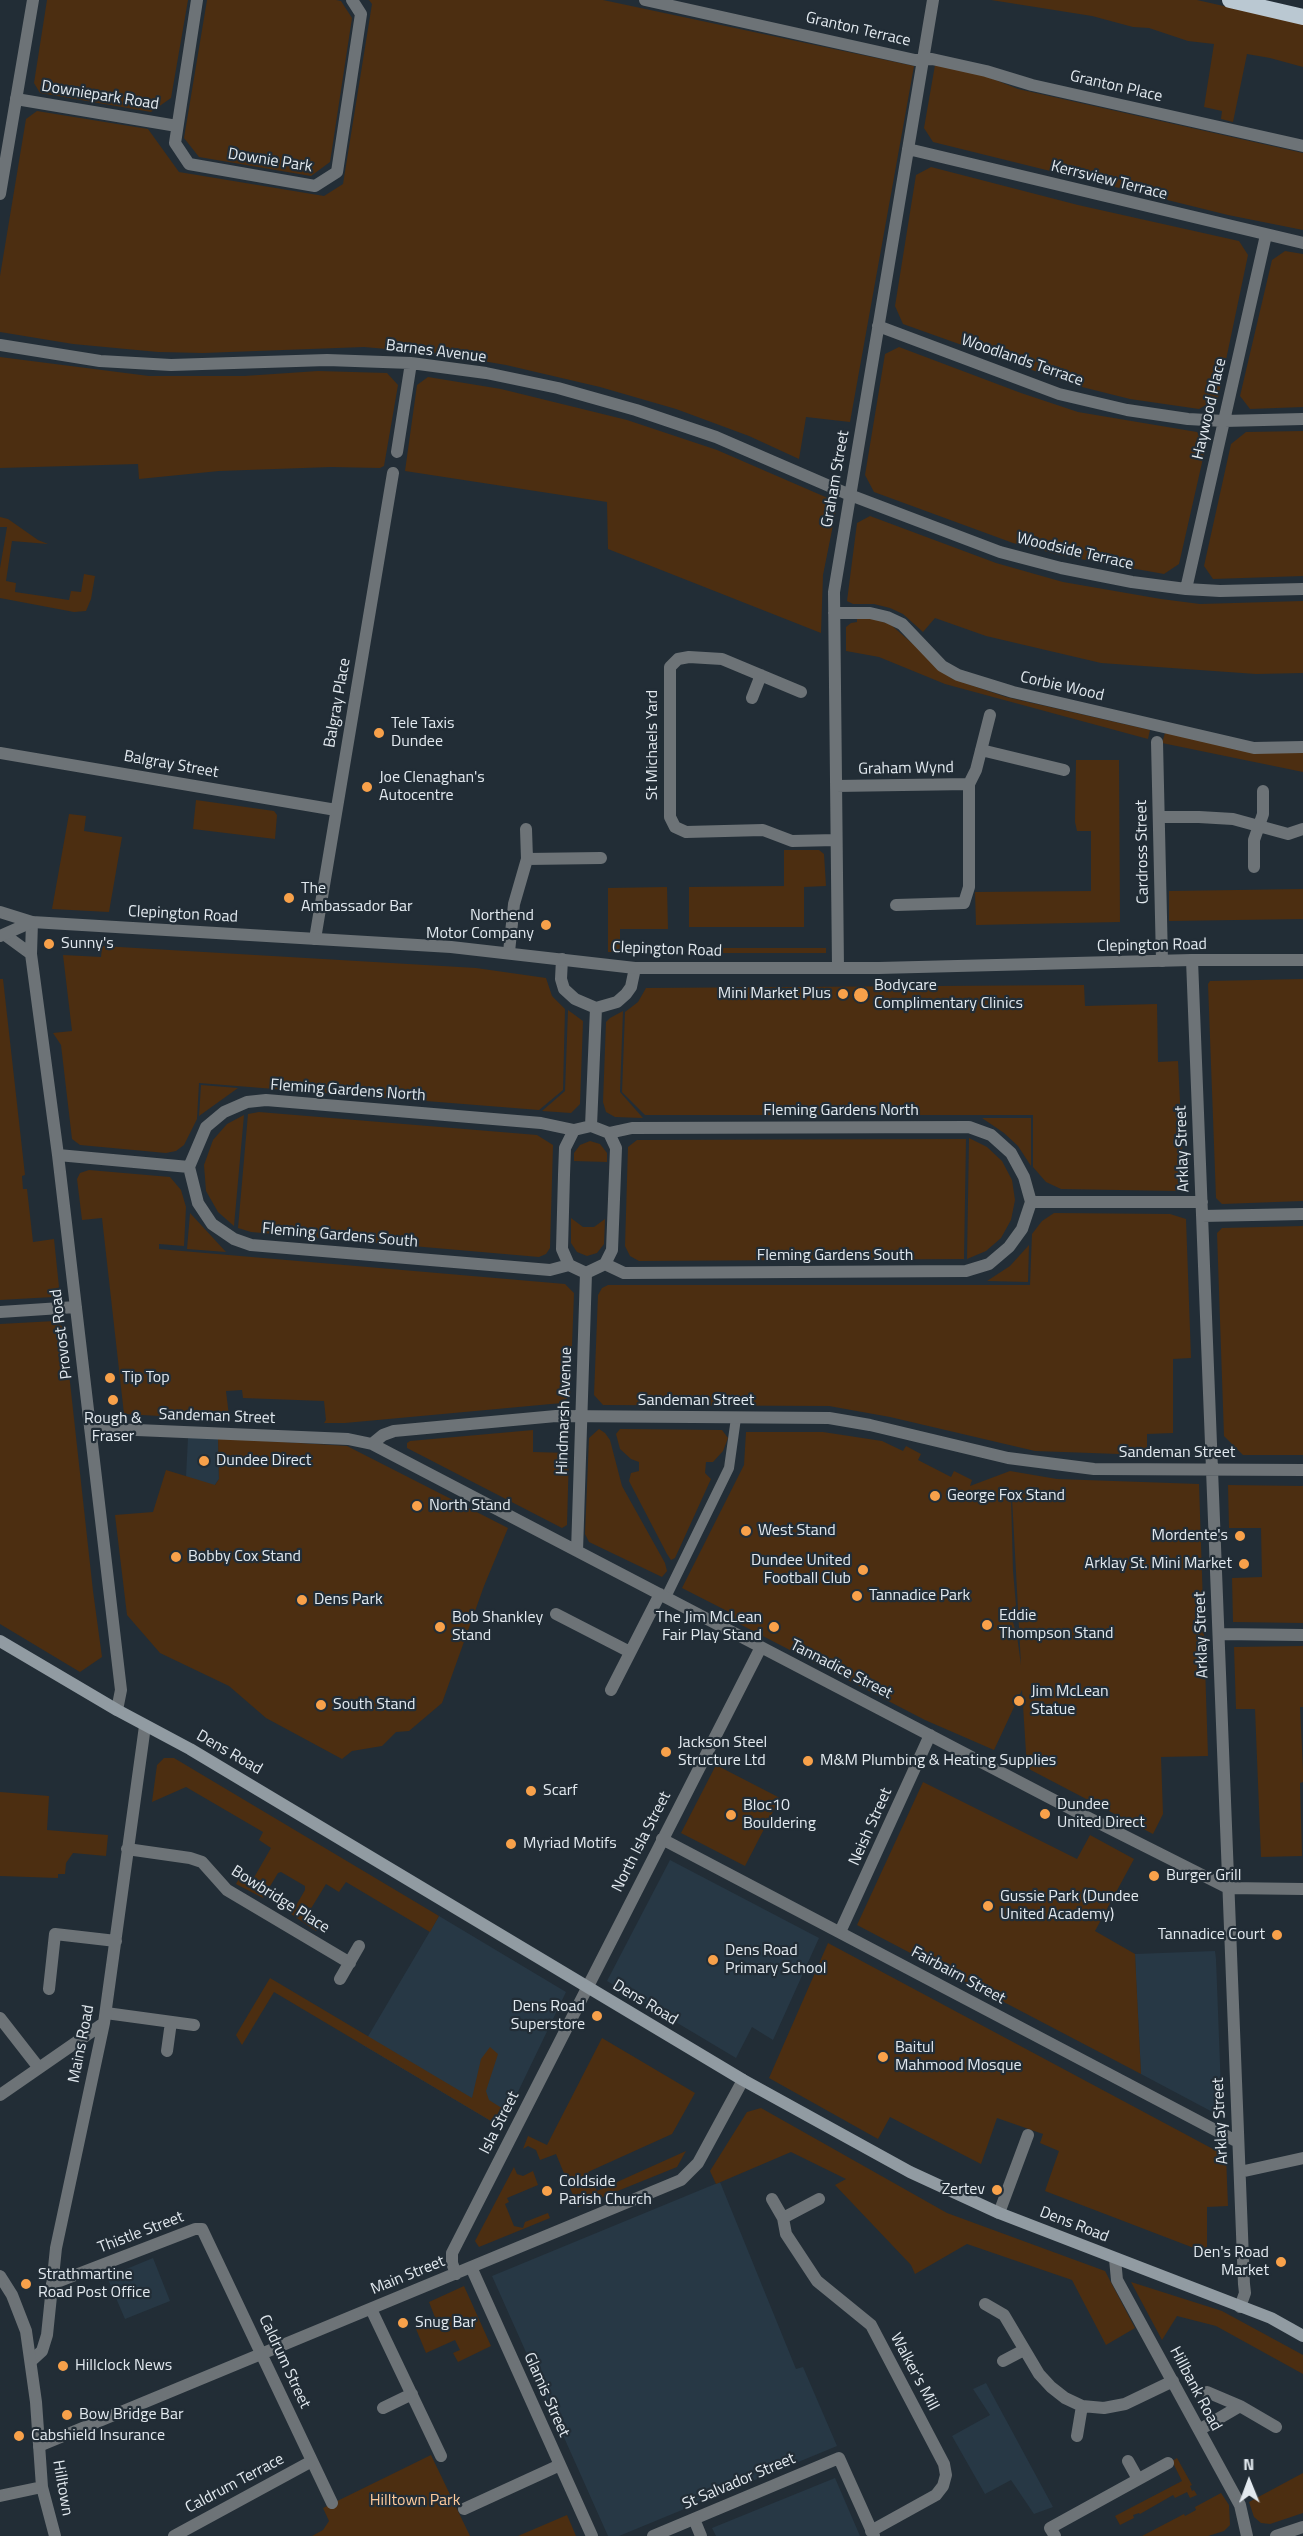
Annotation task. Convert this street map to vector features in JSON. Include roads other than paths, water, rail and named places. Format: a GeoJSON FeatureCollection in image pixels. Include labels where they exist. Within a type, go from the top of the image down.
{"type":"FeatureCollection","features":[{"type":"Feature","properties":{"kind":"highway"},"geometry":{"type":"LineString","coordinates":[[1230,0],[1303,17]]}},
{"type":"Feature","properties":{"kind":"main road","name":"Dens Road"},"geometry":{"type":"LineString","coordinates":[[0,1641],[145,1726],[190,1749],[743,2080],[910,2172],[999,2213],[1271,2318],[1303,2336]]}},
{"type":"Feature","properties":{"kind":"street"},"geometry":{"type":"LineString","coordinates":[[0,194],[33,0]]}},
{"type":"Feature","properties":{"kind":"street","name":"Downie Park"},"geometry":{"type":"LineString","coordinates":[[197,0],[175,143],[189,164],[315,186],[337,172],[361,14],[351,0]]}},
{"type":"Feature","properties":{"kind":"street","name":"Granton Terrace"},"geometry":{"type":"LineString","coordinates":[[645,0],[915,60],[923,59]]}},
{"type":"Feature","properties":{"kind":"street","name":"Graham Street"},"geometry":{"type":"LineString","coordinates":[[838,968],[834,613],[836,572],[933,0]]}},
{"type":"Feature","properties":{"kind":"street","name":"Granton Place"},"geometry":{"type":"LineString","coordinates":[[923,59],[986,70],[1032,86],[1303,146]]}},
{"type":"Feature","properties":{"kind":"street","name":"Downiepark Road"},"geometry":{"type":"LineString","coordinates":[[16,99],[177,126]]}},
{"type":"Feature","properties":{"kind":"street","name":"Kerrsview Terrace"},"geometry":{"type":"LineString","coordinates":[[908,149],[1303,243]]}},
{"type":"Feature","properties":{"kind":"street","name":"Haywood Place"},"geometry":{"type":"LineString","coordinates":[[1186,589],[1266,235]]}},
{"type":"Feature","properties":{"kind":"street","name":"Woodlands Terrace"},"geometry":{"type":"LineString","coordinates":[[878,326],[1059,394],[1127,410],[1188,419],[1224,421],[1303,419]]}},
{"type":"Feature","properties":{"kind":"street","name":"Barnes Avenue"},"geometry":{"type":"LineString","coordinates":[[0,345],[100,361],[171,365],[327,360],[411,363],[486,373],[558,388],[636,410],[716,437],[850,495]]}},
{"type":"Feature","properties":{"kind":"street"},"geometry":{"type":"LineString","coordinates":[[397,453],[411,363]]}},
{"type":"Feature","properties":{"kind":"street","name":"Balgray Place"},"geometry":{"type":"LineString","coordinates":[[315,939],[393,473]]}},
{"type":"Feature","properties":{"kind":"street","name":"Woodside Terrace"},"geometry":{"type":"LineString","coordinates":[[850,495],[1010,554],[1060,568],[1132,582],[1186,589],[1220,591],[1303,589]]}},
{"type":"Feature","properties":{"kind":"street","name":"Corbie Wood"},"geometry":{"type":"LineString","coordinates":[[834,613],[870,613],[887,617],[902,624],[942,666],[958,675],[1013,692],[1254,748],[1303,747]]}},
{"type":"Feature","properties":{"kind":"street","name":"St Michaels Yard"},"geometry":{"type":"LineString","coordinates":[[801,692],[722,659],[689,657],[678,659],[670,667],[670,817],[675,827],[687,832],[763,830],[792,840],[836,840]]}},
{"type":"Feature","properties":{"kind":"street"},"geometry":{"type":"LineString","coordinates":[[752,698],[760,675]]}},
{"type":"Feature","properties":{"kind":"street"},"geometry":{"type":"LineString","coordinates":[[969,784],[976,770],[990,715]]}},
{"type":"Feature","properties":{"kind":"street","name":"Cardross Street"},"geometry":{"type":"LineString","coordinates":[[1157,742],[1162,961]]}},
{"type":"Feature","properties":{"kind":"street"},"geometry":{"type":"LineString","coordinates":[[981,750],[1064,770]]}},
{"type":"Feature","properties":{"kind":"street","name":"Balgray Street"},"geometry":{"type":"LineString","coordinates":[[0,753],[336,810]]}},
{"type":"Feature","properties":{"kind":"street","name":"Graham Wynd"},"geometry":{"type":"LineString","coordinates":[[836,786],[969,784],[969,887],[964,903],[896,905]]}},
{"type":"Feature","properties":{"kind":"street"},"geometry":{"type":"LineString","coordinates":[[1254,867],[1254,840],[1263,814],[1263,791]]}},
{"type":"Feature","properties":{"kind":"street"},"geometry":{"type":"LineString","coordinates":[[1159,818],[1199,816],[1233,819],[1288,834],[1303,829]]}},
{"type":"Feature","properties":{"kind":"street"},"geometry":{"type":"LineString","coordinates":[[509,952],[514,904],[526,859],[526,829]]}},
{"type":"Feature","properties":{"kind":"street"},"geometry":{"type":"LineString","coordinates":[[526,859],[601,858]]}},
{"type":"Feature","properties":{"kind":"street","name":"Clepington Road"},"geometry":{"type":"LineString","coordinates":[[0,912],[32,922],[509,952],[635,968],[838,968],[1192,960],[1303,960]]}},
{"type":"Feature","properties":{"kind":"street","name":"Clepington Road"},"geometry":{"type":"LineString","coordinates":[[3,935],[32,922]]}},
{"type":"Feature","properties":{"kind":"street","name":"Provost Road"},"geometry":{"type":"LineString","coordinates":[[32,922],[31,954],[58,1155],[121,1690],[117,1710]]}},
{"type":"Feature","properties":{"kind":"street"},"geometry":{"type":"LineString","coordinates":[[3,935],[31,954]]}},
{"type":"Feature","properties":{"kind":"street"},"geometry":{"type":"LineString","coordinates":[[562,959],[561,978],[564,988],[575,999],[596,1008],[617,1002],[626,994],[631,987],[635,968]]}},
{"type":"Feature","properties":{"kind":"street","name":"Arklay Street"},"geometry":{"type":"LineString","coordinates":[[1192,960],[1245,2294],[1240,2307]]}},
{"type":"Feature","properties":{"kind":"street"},"geometry":{"type":"LineString","coordinates":[[591,1126],[596,1008]]}},
{"type":"Feature","properties":{"kind":"street","name":"Fleming Gardens North"},"geometry":{"type":"LineString","coordinates":[[189,1167],[206,1127],[224,1112],[247,1102],[266,1100],[541,1123],[574,1130]]}},
{"type":"Feature","properties":{"kind":"street"},"geometry":{"type":"LineString","coordinates":[[591,1126],[609,1133],[616,1148],[612,1250],[605,1264],[586,1273],[569,1265],[562,1249],[565,1148],[574,1130],[591,1126]]}},
{"type":"Feature","properties":{"kind":"street","name":"Fleming Gardens North"},"geometry":{"type":"LineString","coordinates":[[609,1133],[632,1128],[969,1127],[991,1135],[1011,1153],[1024,1177],[1031,1202]]}},
{"type":"Feature","properties":{"kind":"street"},"geometry":{"type":"LineString","coordinates":[[58,1155],[189,1167]]}},
{"type":"Feature","properties":{"kind":"street","name":"Fleming Gardens South"},"geometry":{"type":"LineString","coordinates":[[189,1167],[198,1203],[212,1224],[234,1239],[251,1245],[550,1270],[569,1265]]}},
{"type":"Feature","properties":{"kind":"street"},"geometry":{"type":"LineString","coordinates":[[1031,1202],[1202,1202]]}},
{"type":"Feature","properties":{"kind":"street","name":"Fleming Gardens South"},"geometry":{"type":"LineString","coordinates":[[605,1264],[624,1273],[966,1271],[989,1264],[1009,1247],[1022,1228],[1031,1202]]}},
{"type":"Feature","properties":{"kind":"street"},"geometry":{"type":"LineString","coordinates":[[1202,1216],[1303,1214]]}},
{"type":"Feature","properties":{"kind":"street","name":"Hindmarsh Avenue"},"geometry":{"type":"LineString","coordinates":[[577,1551],[586,1273]]}},
{"type":"Feature","properties":{"kind":"street"},"geometry":{"type":"LineString","coordinates":[[0,1312],[76,1307]]}},
{"type":"Feature","properties":{"kind":"street","name":"Sandeman Street"},"geometry":{"type":"LineString","coordinates":[[90,1428],[348,1439],[372,1444],[383,1435],[394,1431],[556,1416],[829,1418],[870,1425],[1008,1458],[1094,1469],[1303,1470]]}},
{"type":"Feature","properties":{"kind":"street"},"geometry":{"type":"LineString","coordinates":[[611,1690],[729,1468],[736,1418]]}},
{"type":"Feature","properties":{"kind":"street","name":"Tannadice Street"},"geometry":{"type":"LineString","coordinates":[[372,1444],[1228,1888],[1303,1889]]}},
{"type":"Feature","properties":{"kind":"street"},"geometry":{"type":"LineString","coordinates":[[556,1614],[630,1652]]}},
{"type":"Feature","properties":{"kind":"street"},"geometry":{"type":"LineString","coordinates":[[1219,1634],[1303,1635]]}},
{"type":"Feature","properties":{"kind":"street","name":"North Isla Street"},"geometry":{"type":"LineString","coordinates":[[586,1987],[761,1647]]}},
{"type":"Feature","properties":{"kind":"street","name":"Mains Road"},"geometry":{"type":"LineString","coordinates":[[31,2361],[42,2351],[47,2335],[56,2248],[105,2018],[145,1726]]}},
{"type":"Feature","properties":{"kind":"street","name":"Neish Street"},"geometry":{"type":"LineString","coordinates":[[840,1932],[930,1735]]}},
{"type":"Feature","properties":{"kind":"street","name":"Fairbairn Street"},"geometry":{"type":"LineString","coordinates":[[662,1839],[1238,2142]]}},
{"type":"Feature","properties":{"kind":"street","name":"Bowbridge Place"},"geometry":{"type":"LineString","coordinates":[[127,1849],[190,1858],[202,1862],[227,1890],[350,1963]]}},
{"type":"Feature","properties":{"kind":"street"},"geometry":{"type":"LineString","coordinates":[[49,1989],[55,1934],[116,1941]]}},
{"type":"Feature","properties":{"kind":"street"},"geometry":{"type":"LineString","coordinates":[[340,1979],[359,1946]]}},
{"type":"Feature","properties":{"kind":"street","name":"Isla Street"},"geometry":{"type":"LineString","coordinates":[[456,2274],[452,2253],[586,1987]]}},
{"type":"Feature","properties":{"kind":"street"},"geometry":{"type":"LineString","coordinates":[[0,2018],[39,2068]]}},
{"type":"Feature","properties":{"kind":"street"},"geometry":{"type":"LineString","coordinates":[[0,2095],[105,2018],[194,2025]]}},
{"type":"Feature","properties":{"kind":"street"},"geometry":{"type":"LineString","coordinates":[[166,2051],[171,2022]]}},
{"type":"Feature","properties":{"kind":"street","name":"Main Street"},"geometry":{"type":"LineString","coordinates":[[39,2446],[681,2181],[698,2163],[743,2080]]}},
{"type":"Feature","properties":{"kind":"street"},"geometry":{"type":"LineString","coordinates":[[999,2213],[1028,2135]]}},
{"type":"Feature","properties":{"kind":"street"},"geometry":{"type":"LineString","coordinates":[[1240,2172],[1303,2158]]}},
{"type":"Feature","properties":{"kind":"street","name":"Walker's Mill"},"geometry":{"type":"LineString","coordinates":[[772,2199],[783,2218],[786,2234],[817,2281],[871,2325],[944,2464],[946,2475],[943,2486],[936,2495],[873,2533]]}},
{"type":"Feature","properties":{"kind":"street"},"geometry":{"type":"LineString","coordinates":[[783,2218],[819,2199]]}},
{"type":"Feature","properties":{"kind":"street","name":"Thistle Street"},"geometry":{"type":"LineString","coordinates":[[52,2284],[195,2229],[202,2229],[206,2234]]}},
{"type":"Feature","properties":{"kind":"street","name":"Caldrum Street"},"geometry":{"type":"LineString","coordinates":[[206,2234],[332,2503]]}},
{"type":"Feature","properties":{"kind":"street","name":"Hillbank Road"},"geometry":{"type":"LineString","coordinates":[[1115,2259],[1117,2280],[1240,2505],[1247,2536]]}},
{"type":"Feature","properties":{"kind":"street","name":"Glamis Street"},"geometry":{"type":"LineString","coordinates":[[471,2268],[592,2536]]}},
{"type":"Feature","properties":{"kind":"street","name":"Hilltown"},"geometry":{"type":"LineString","coordinates":[[0,2276],[6,2297],[26,2331],[31,2361],[42,2487],[55,2536]]}},
{"type":"Feature","properties":{"kind":"street"},"geometry":{"type":"LineString","coordinates":[[985,2304],[1004,2315],[1024,2350],[1051,2387],[1065,2398],[1082,2406],[1104,2408],[1125,2404],[1173,2381]]}},
{"type":"Feature","properties":{"kind":"street"},"geometry":{"type":"LineString","coordinates":[[371,2309],[441,2456]]}},
{"type":"Feature","properties":{"kind":"street"},"geometry":{"type":"LineString","coordinates":[[1004,2361],[1024,2350]]}},
{"type":"Feature","properties":{"kind":"street"},"geometry":{"type":"LineString","coordinates":[[1207,2392],[1240,2406],[1276,2427]]}},
{"type":"Feature","properties":{"kind":"street"},"geometry":{"type":"LineString","coordinates":[[383,2408],[412,2394]]}},
{"type":"Feature","properties":{"kind":"street"},"geometry":{"type":"LineString","coordinates":[[1077,2436],[1082,2406]]}},
{"type":"Feature","properties":{"kind":"street"},"geometry":{"type":"LineString","coordinates":[[1199,2430],[1240,2406]]}},
{"type":"Feature","properties":{"kind":"street","name":"St Salvador Street"},"geometry":{"type":"LineString","coordinates":[[652,2536],[839,2458],[873,2533]]}},
{"type":"Feature","properties":{"kind":"street","name":"Caldrum Terrace"},"geometry":{"type":"LineString","coordinates":[[174,2536],[312,2461]]}},
{"type":"Feature","properties":{"kind":"street"},"geometry":{"type":"LineString","coordinates":[[1128,2461],[1138,2480]]}},
{"type":"Feature","properties":{"kind":"street"},"geometry":{"type":"LineString","coordinates":[[1055,2536],[1050,2528],[1168,2463]]}},
{"type":"Feature","properties":{"kind":"street"},"geometry":{"type":"LineString","coordinates":[[464,2509],[560,2465]]}},
{"type":"Feature","properties":{"kind":"street"},"geometry":{"type":"LineString","coordinates":[[0,2496],[42,2487]]}},
{"type":"Feature","properties":{"kind":"street"},"geometry":{"type":"LineString","coordinates":[[694,2519],[701,2536]]}},
{"type":"Feature","properties":{"kind":"street"},"geometry":{"type":"LineString","coordinates":[[1284,2535],[1303,2527]]}},
{"type":"Feature","properties":{"kind":"place","name":"Tele Taxis Dundee"},"geometry":{"type":"Point","coordinates":[379,733]}},
{"type":"Feature","properties":{"kind":"place","name":"Joe Clenaghan's Autocentre"},"geometry":{"type":"Point","coordinates":[367,787]}},
{"type":"Feature","properties":{"kind":"place","name":"The Ambassador Bar"},"geometry":{"type":"Point","coordinates":[289,898]}},
{"type":"Feature","properties":{"kind":"place","name":"Northend Motor Company"},"geometry":{"type":"Point","coordinates":[546,925]}},
{"type":"Feature","properties":{"kind":"place","name":"Sunny's"},"geometry":{"type":"Point","coordinates":[49,944]}},
{"type":"Feature","properties":{"kind":"place","name":"Mini Market Plus"},"geometry":{"type":"Point","coordinates":[843,994]}},
{"type":"Feature","properties":{"kind":"place","name":"Bodycare Complimentary Clinics"},"geometry":{"type":"Point","coordinates":[861,995]}},
{"type":"Feature","properties":{"kind":"place","name":"Tip Top"},"geometry":{"type":"Point","coordinates":[110,1378]}},
{"type":"Feature","properties":{"kind":"place","name":"Rough & Fraser"},"geometry":{"type":"Point","coordinates":[113,1400]}},
{"type":"Feature","properties":{"kind":"place","name":"Dundee Direct"},"geometry":{"type":"Point","coordinates":[204,1461]}},
{"type":"Feature","properties":{"kind":"place","name":"George Fox Stand"},"geometry":{"type":"Point","coordinates":[935,1496]}},
{"type":"Feature","properties":{"kind":"place","name":"North Stand"},"geometry":{"type":"Point","coordinates":[417,1506]}},
{"type":"Feature","properties":{"kind":"place","name":"West Stand"},"geometry":{"type":"Point","coordinates":[746,1531]}},
{"type":"Feature","properties":{"kind":"place","name":"Mordente's"},"geometry":{"type":"Point","coordinates":[1240,1536]}},
{"type":"Feature","properties":{"kind":"place","name":"Bobby Cox Stand"},"geometry":{"type":"Point","coordinates":[176,1557]}},
{"type":"Feature","properties":{"kind":"place","name":"Arklay St. Mini Market"},"geometry":{"type":"Point","coordinates":[1244,1564]}},
{"type":"Feature","properties":{"kind":"place","name":"Dundee United Football Club"},"geometry":{"type":"Point","coordinates":[863,1570]}},
{"type":"Feature","properties":{"kind":"place","name":"Tannadice Park"},"geometry":{"type":"Point","coordinates":[857,1596]}},
{"type":"Feature","properties":{"kind":"place","name":"Dens Park"},"geometry":{"type":"Point","coordinates":[302,1600]}},
{"type":"Feature","properties":{"kind":"place","name":"Eddie Thompson Stand"},"geometry":{"type":"Point","coordinates":[987,1625]}},
{"type":"Feature","properties":{"kind":"place","name":"Bob Shankley Stand"},"geometry":{"type":"Point","coordinates":[440,1627]}},
{"type":"Feature","properties":{"kind":"place","name":"The Jim McLean Fair Play Stand"},"geometry":{"type":"Point","coordinates":[774,1627]}},
{"type":"Feature","properties":{"kind":"place","name":"Jim McLean Statue"},"geometry":{"type":"Point","coordinates":[1019,1701]}},
{"type":"Feature","properties":{"kind":"place","name":"South Stand"},"geometry":{"type":"Point","coordinates":[321,1705]}},
{"type":"Feature","properties":{"kind":"place","name":"Jackson Steel Structure Ltd"},"geometry":{"type":"Point","coordinates":[666,1752]}},
{"type":"Feature","properties":{"kind":"place","name":"M&M Plumbing & Heating Supplies"},"geometry":{"type":"Point","coordinates":[808,1761]}},
{"type":"Feature","properties":{"kind":"place","name":"Scarf"},"geometry":{"type":"Point","coordinates":[531,1791]}},
{"type":"Feature","properties":{"kind":"place","name":"Dundee United Direct"},"geometry":{"type":"Point","coordinates":[1045,1814]}},
{"type":"Feature","properties":{"kind":"place","name":"Bloc10 Bouldering"},"geometry":{"type":"Point","coordinates":[731,1815]}},
{"type":"Feature","properties":{"kind":"place","name":"Myriad Motifs"},"geometry":{"type":"Point","coordinates":[511,1844]}},
{"type":"Feature","properties":{"kind":"place","name":"Burger Grill"},"geometry":{"type":"Point","coordinates":[1154,1876]}},
{"type":"Feature","properties":{"kind":"place","name":"Gussie Park (Dundee United Academy)"},"geometry":{"type":"Point","coordinates":[988,1906]}},
{"type":"Feature","properties":{"kind":"place","name":"Tannadice Court"},"geometry":{"type":"Point","coordinates":[1277,1935]}},
{"type":"Feature","properties":{"kind":"place","name":"Dens Road Primary School"},"geometry":{"type":"Point","coordinates":[713,1960]}},
{"type":"Feature","properties":{"kind":"place","name":"Dens Road Superstore"},"geometry":{"type":"Point","coordinates":[597,2016]}},
{"type":"Feature","properties":{"kind":"place","name":"Baitul Mahmood Mosque"},"geometry":{"type":"Point","coordinates":[883,2057]}},
{"type":"Feature","properties":{"kind":"place","name":"Zertev"},"geometry":{"type":"Point","coordinates":[997,2190]}},
{"type":"Feature","properties":{"kind":"place","name":"Coldside Parish Church"},"geometry":{"type":"Point","coordinates":[547,2191]}},
{"type":"Feature","properties":{"kind":"place","name":"Den's Road Market"},"geometry":{"type":"Point","coordinates":[1281,2262]}},
{"type":"Feature","properties":{"kind":"place","name":"Strathmartine Road Post Office"},"geometry":{"type":"Point","coordinates":[26,2284]}},
{"type":"Feature","properties":{"kind":"place","name":"Snug Bar"},"geometry":{"type":"Point","coordinates":[403,2323]}},
{"type":"Feature","properties":{"kind":"place","name":"Hillclock News"},"geometry":{"type":"Point","coordinates":[63,2366]}},
{"type":"Feature","properties":{"kind":"place","name":"Bow Bridge Bar"},"geometry":{"type":"Point","coordinates":[67,2415]}},
{"type":"Feature","properties":{"kind":"place","name":"Cabshield Insurance"},"geometry":{"type":"Point","coordinates":[19,2436]}},
{"type":"Feature","properties":{"kind":"park label","name":"Hilltown Park"},"geometry":{"type":"Point","coordinates":[415,2501]}}]}
